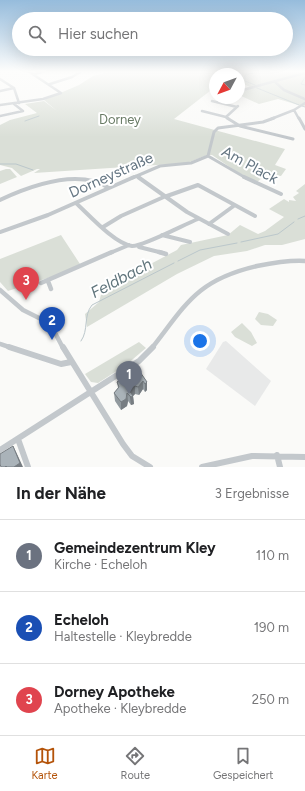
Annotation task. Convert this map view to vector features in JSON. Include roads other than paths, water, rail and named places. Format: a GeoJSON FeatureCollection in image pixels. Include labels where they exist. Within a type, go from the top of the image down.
{"type":"FeatureCollection","features":[{"type":"Feature","properties":{"kind":"street"},"geometry":{"type":"LineString","coordinates":[[16,93],[19,103]]}},
{"type":"Feature","properties":{"kind":"street"},"geometry":{"type":"LineString","coordinates":[[0,105],[43,99],[61,93]]}},
{"type":"Feature","properties":{"kind":"street"},"geometry":{"type":"LineString","coordinates":[[291,93],[305,99]]}},
{"type":"Feature","properties":{"kind":"street"},"geometry":{"type":"LineString","coordinates":[[208,156],[216,130],[263,122],[294,110],[305,102]]}},
{"type":"Feature","properties":{"kind":"street"},"geometry":{"type":"LineString","coordinates":[[0,116],[23,111],[14,104]]}},
{"type":"Feature","properties":{"kind":"street"},"geometry":{"type":"LineString","coordinates":[[226,117],[238,106],[228,104]]}},
{"type":"Feature","properties":{"kind":"street"},"geometry":{"type":"LineString","coordinates":[[294,110],[305,129]]}},
{"type":"Feature","properties":{"kind":"street"},"geometry":{"type":"LineString","coordinates":[[202,111],[226,117],[239,125],[293,139]]}},
{"type":"Feature","properties":{"kind":"street","name":"Dorneystraße"},"geometry":{"type":"LineString","coordinates":[[0,232],[76,203],[160,166],[191,163],[208,156]]}},
{"type":"Feature","properties":{"kind":"street","name":"Am Plack"},"geometry":{"type":"LineString","coordinates":[[208,156],[243,177],[281,194]]}},
{"type":"Feature","properties":{"kind":"street"},"geometry":{"type":"LineString","coordinates":[[136,176],[198,219],[228,234]]}},
{"type":"Feature","properties":{"kind":"street"},"geometry":{"type":"LineString","coordinates":[[0,200],[32,185],[55,180],[93,180],[110,188]]}},
{"type":"Feature","properties":{"kind":"street"},"geometry":{"type":"LineString","coordinates":[[103,227],[121,216],[166,196],[198,185],[255,216]]}},
{"type":"Feature","properties":{"kind":"street"},"geometry":{"type":"LineString","coordinates":[[76,203],[117,239],[129,245],[166,254]]}},
{"type":"Feature","properties":{"kind":"street"},"geometry":{"type":"LineString","coordinates":[[209,224],[235,205]]}},
{"type":"Feature","properties":{"kind":"street"},"geometry":{"type":"LineString","coordinates":[[137,246],[198,219]]}},
{"type":"Feature","properties":{"kind":"street"},"geometry":{"type":"LineString","coordinates":[[161,235],[190,242]]}},
{"type":"Feature","properties":{"kind":"street"},"geometry":{"type":"LineString","coordinates":[[41,283],[129,245]]}},
{"type":"Feature","properties":{"kind":"street"},"geometry":{"type":"LineString","coordinates":[[0,450],[146,355],[188,303],[210,282],[229,274],[256,267],[291,260],[305,261]]}},
{"type":"Feature","properties":{"kind":"street"},"geometry":{"type":"LineString","coordinates":[[48,281],[51,289]]}},
{"type":"Feature","properties":{"kind":"street"},"geometry":{"type":"LineString","coordinates":[[0,291],[23,310],[49,324],[122,444],[132,456],[150,467]]}},
{"type":"Feature","properties":{"kind":"street"},"geometry":{"type":"LineString","coordinates":[[0,344],[61,364],[71,362]]}},
{"type":"Feature","properties":{"kind":"street"},"geometry":{"type":"LineString","coordinates":[[18,438],[28,467]]}},
{"type":"Feature","properties":{"kind":"street"},"geometry":{"type":"LineString","coordinates":[[277,455],[280,467]]}},
{"type":"Feature","properties":{"kind":"street"},"geometry":{"type":"LineString","coordinates":[[202,467],[252,456],[305,456]]}},
{"type":"Feature","properties":{"kind":"waterway"},"geometry":{"type":"LineString","coordinates":[[269,93],[299,105]]}},
{"type":"Feature","properties":{"kind":"waterway"},"geometry":{"type":"LineString","coordinates":[[25,121],[39,116]]}},
{"type":"Feature","properties":{"kind":"waterway"},"geometry":{"type":"LineString","coordinates":[[0,164],[16,164],[33,170]]}},
{"type":"Feature","properties":{"kind":"waterway","name":"Feldbach"},"geometry":{"type":"LineString","coordinates":[[298,219],[305,216]]}},
{"type":"Feature","properties":{"kind":"waterway","name":"Feldbach"},"geometry":{"type":"LineString","coordinates":[[241,242],[278,234],[294,222]]}},
{"type":"Feature","properties":{"kind":"waterway","name":"Feldbach"},"geometry":{"type":"LineString","coordinates":[[178,261],[200,250],[237,243]]}},
{"type":"Feature","properties":{"kind":"waterway","name":"Feldbach"},"geometry":{"type":"LineString","coordinates":[[81,341],[85,332],[89,309],[92,305],[174,263]]}},
{"type":"Feature","properties":{"kind":"place","name":"Dorney Apotheke"},"geometry":{"type":"Point","coordinates":[26,300]}},
{"type":"Feature","properties":{"kind":"place","name":"Echeloh"},"geometry":{"type":"Point","coordinates":[52,340]}},
{"type":"Feature","properties":{"kind":"place","name":"Gemeindezentrum Kley"},"geometry":{"type":"Point","coordinates":[129,394]}},
{"type":"Feature","properties":{"kind":"park label","name":"Dorney"},"geometry":{"type":"Point","coordinates":[120,119]}}]}
